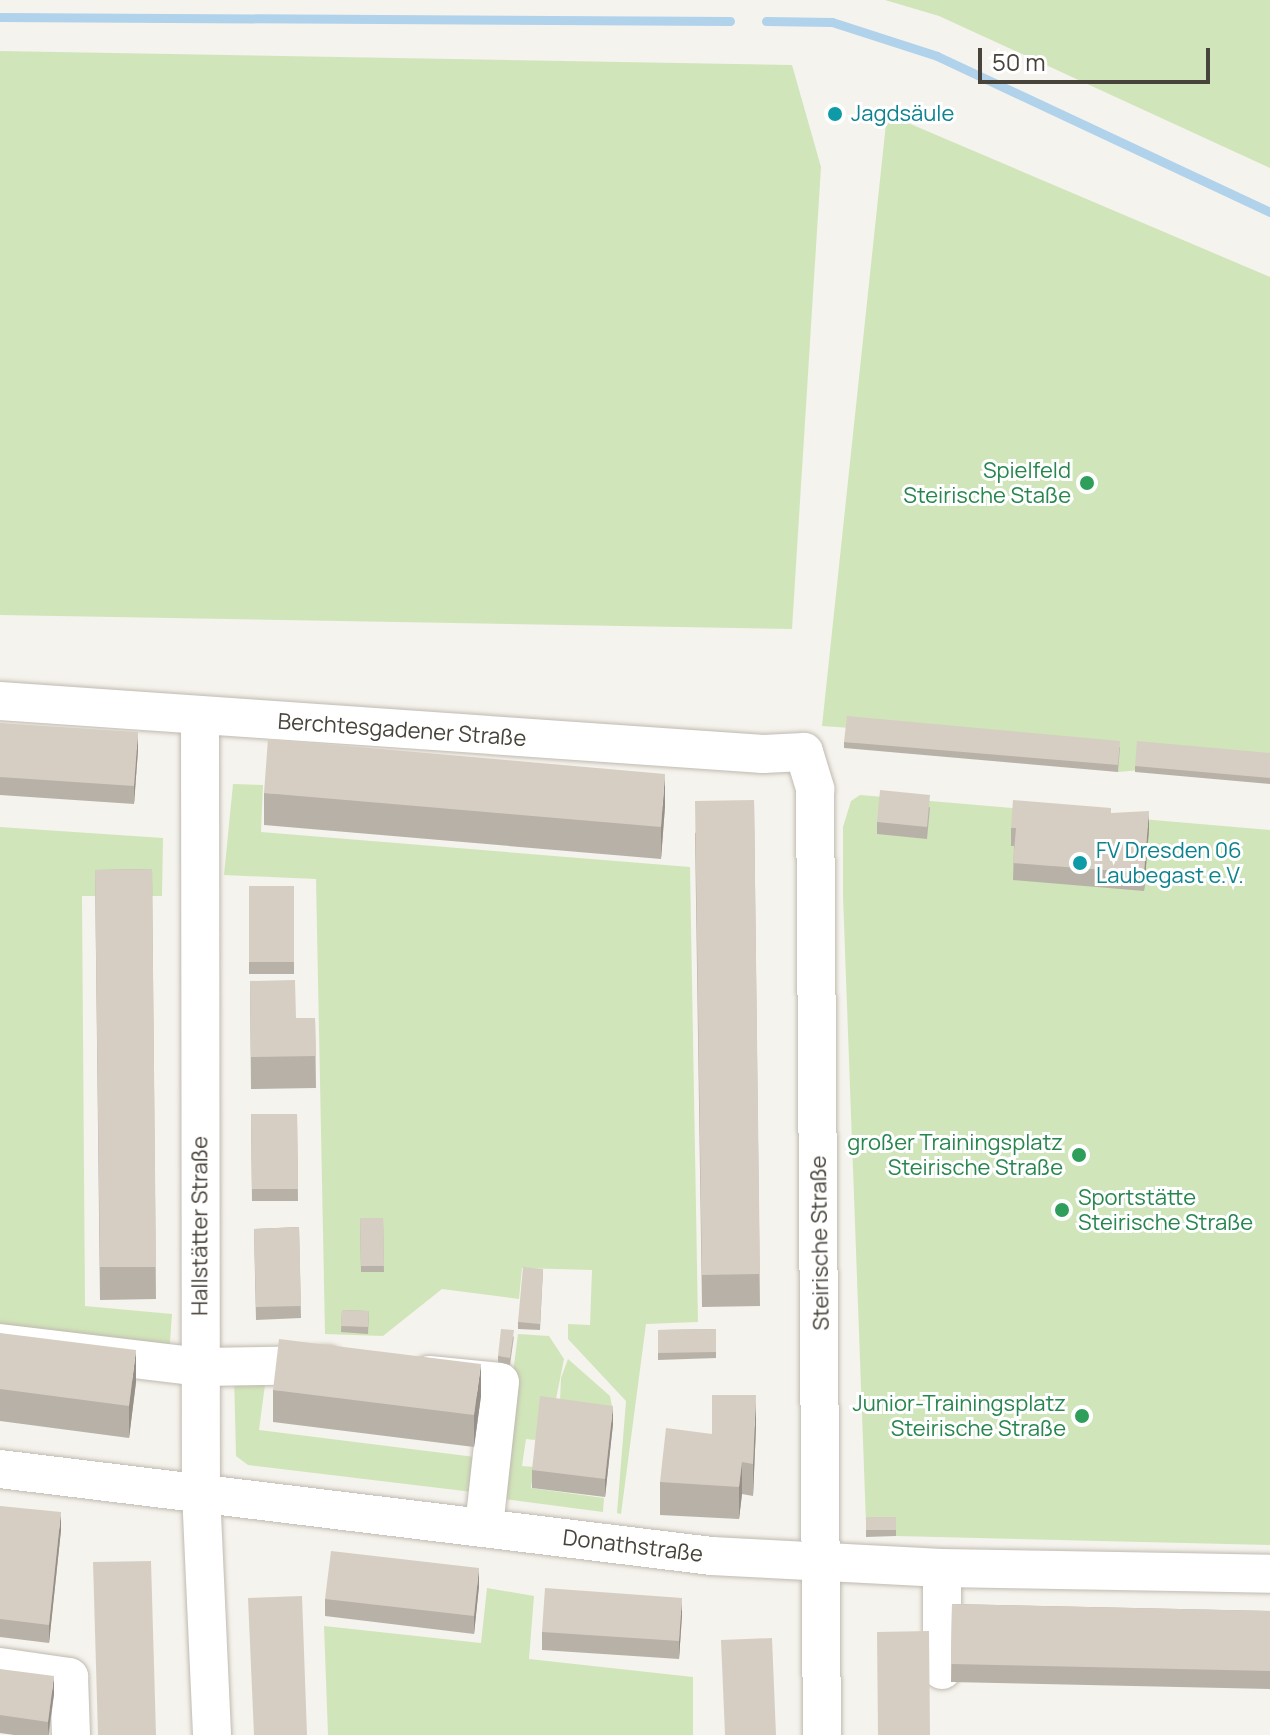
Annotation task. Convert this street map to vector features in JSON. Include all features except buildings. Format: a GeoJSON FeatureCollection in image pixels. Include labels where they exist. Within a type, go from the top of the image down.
{"type":"FeatureCollection","features":[{"type":"Feature","properties":{"kind":"street","name":"Berchtesgadener Straße"},"geometry":{"type":"LineString","coordinates":[[0,701],[763,754],[804,752]]}},
{"type":"Feature","properties":{"kind":"street","name":"Hallstätter Straße"},"geometry":{"type":"LineString","coordinates":[[200,717],[201,1492],[212,1735]]}},
{"type":"Feature","properties":{"kind":"street","name":"Steirische Straße"},"geometry":{"type":"LineString","coordinates":[[804,752],[815,789],[824,1563],[822,1735]]}},
{"type":"Feature","properties":{"kind":"street"},"geometry":{"type":"LineString","coordinates":[[0,1343],[200,1367],[301,1363],[500,1382],[484,1527]]}},
{"type":"Feature","properties":{"kind":"street","name":"Donathstraße"},"geometry":{"type":"LineString","coordinates":[[0,1469],[712,1556],[942,1568],[1270,1574]]}},
{"type":"Feature","properties":{"kind":"street"},"geometry":{"type":"LineString","coordinates":[[942,1568],[942,1670]]}},
{"type":"Feature","properties":{"kind":"street"},"geometry":{"type":"LineString","coordinates":[[0,1667],[69,1677],[71,1735]]}},
{"type":"Feature","properties":{"kind":"green space"},"geometry":{"type":"Polygon","coordinates":[[[885,0],[1270,0],[1270,168],[939,16],[885,0]]]}},
{"type":"Feature","properties":{"kind":"green space"},"geometry":{"type":"Polygon","coordinates":[[[0,51],[792,65],[821,167],[792,629],[0,615],[0,51]]]}},
{"type":"Feature","properties":{"kind":"green space"},"geometry":{"type":"Polygon","coordinates":[[[887,114],[1270,277],[1270,759],[1118,772],[1119,747],[822,726],[887,114]]]}},
{"type":"Feature","properties":{"kind":"green space"},"geometry":{"type":"Polygon","coordinates":[[[233,784],[263,785],[261,832],[690,867],[698,1322],[646,1324],[621,1514],[617,1513],[626,1401],[568,1339],[568,1324],[590,1325],[592,1270],[522,1268],[519,1299],[442,1289],[383,1336],[325,1334],[316,879],[224,875],[233,784]]]}},
{"type":"Feature","properties":{"kind":"green space","name":"Sportstätte Steirische Straße"},"geometry":{"type":"Polygon","coordinates":[[[860,795],[1270,830],[1270,1545],[896,1536],[896,1523],[866,1523],[843,897],[843,827],[851,801],[860,795]]]}},
{"type":"Feature","properties":{"kind":"green space"},"geometry":{"type":"Polygon","coordinates":[[[0,827],[163,838],[162,896],[82,896],[85,1306],[172,1314],[169,1356],[0,1332],[0,827]]]}},
{"type":"Feature","properties":{"kind":"green space"},"geometry":{"type":"Polygon","coordinates":[[[518,1334],[549,1336],[564,1359],[556,1399],[535,1440],[526,1439],[522,1466],[534,1467],[531,1488],[604,1498],[603,1512],[497,1498],[518,1334]]]}},
{"type":"Feature","properties":{"kind":"green space"},"geometry":{"type":"Polygon","coordinates":[[[568,1359],[610,1396],[613,1411],[560,1401],[561,1378],[568,1359]]]}},
{"type":"Feature","properties":{"kind":"green space"},"geometry":{"type":"Polygon","coordinates":[[[234,1375],[266,1377],[259,1430],[475,1457],[481,1493],[248,1465],[236,1456],[234,1375]]]}},
{"type":"Feature","properties":{"kind":"green space"},"geometry":{"type":"Polygon","coordinates":[[[487,1588],[534,1596],[529,1659],[693,1677],[693,1735],[328,1735],[324,1626],[481,1643],[487,1588]]]}},
{"type":"Feature","properties":{"kind":"waterway"},"geometry":{"type":"LineString","coordinates":[[0,17],[730,21]]}},
{"type":"Feature","properties":{"kind":"waterway"},"geometry":{"type":"LineString","coordinates":[[766,21],[832,22],[937,56],[1270,212]]}},
{"type":"Feature","properties":{"kind":"place","name":"Jagdsäule"},"geometry":{"type":"Point","coordinates":[835,114]}},
{"type":"Feature","properties":{"kind":"place","name":"Spielfeld Steirische Staße"},"geometry":{"type":"Point","coordinates":[1087,483]}},
{"type":"Feature","properties":{"kind":"place","name":"FV Dresden 06 Laubegast e.V."},"geometry":{"type":"Point","coordinates":[1080,863]}},
{"type":"Feature","properties":{"kind":"place","name":"großer Trainingsplatz Steirische Straße"},"geometry":{"type":"Point","coordinates":[1079,1155]}},
{"type":"Feature","properties":{"kind":"place","name":"Sportstätte Steirische Straße"},"geometry":{"type":"Point","coordinates":[1062,1210]}},
{"type":"Feature","properties":{"kind":"place","name":"Junior-Trainingsplatz Steirische Straße"},"geometry":{"type":"Point","coordinates":[1082,1416]}}]}
